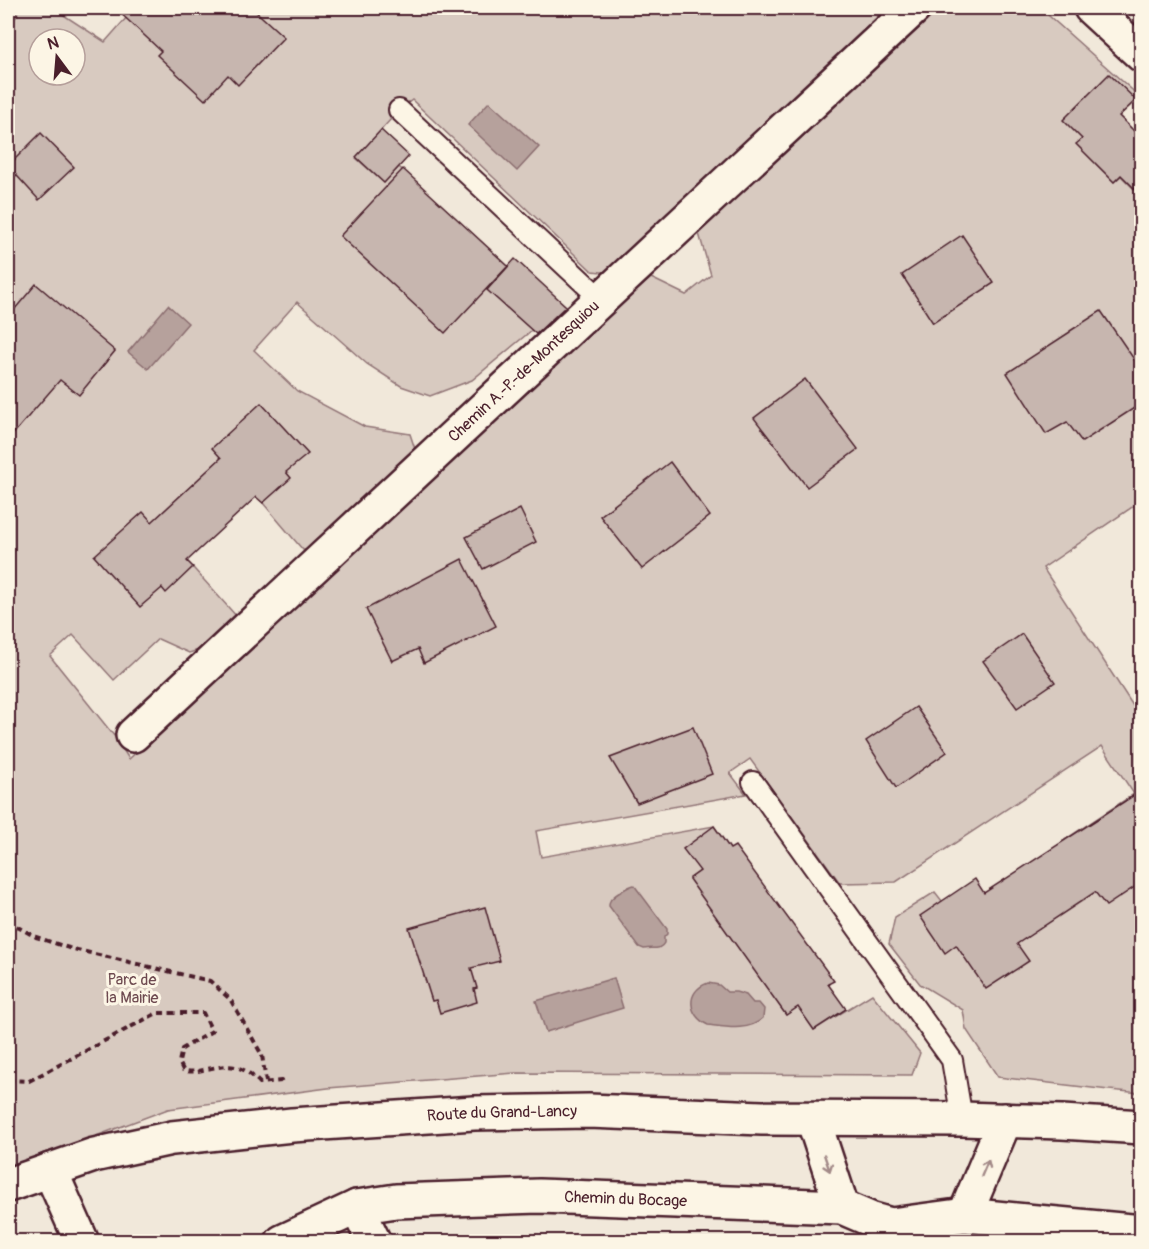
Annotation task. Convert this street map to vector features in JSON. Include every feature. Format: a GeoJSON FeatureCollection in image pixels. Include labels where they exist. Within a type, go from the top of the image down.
{"type":"FeatureCollection","features":[{"type":"Feature","properties":{"kind":"street","name":"Chemin A.-P.-de-Montesquiou"},"geometry":{"type":"LineString","coordinates":[[133,735],[914,8]]}},
{"type":"Feature","properties":{"kind":"street"},"geometry":{"type":"LineString","coordinates":[[1091,8],[1141,53]]}},
{"type":"Feature","properties":{"kind":"street","name":"Route du Grand-Lancy"},"geometry":{"type":"LineString","coordinates":[[8,1185],[94,1155],[172,1138],[292,1125],[474,1113],[589,1111],[813,1119],[1005,1120],[1142,1127]]}},
{"type":"Feature","properties":{"kind":"street"},"geometry":{"type":"LineString","coordinates":[[813,1119],[842,1207]]}},
{"type":"Feature","properties":{"kind":"street"},"geometry":{"type":"LineString","coordinates":[[964,1215],[1005,1120]]}},
{"type":"Feature","properties":{"kind":"street"},"geometry":{"type":"LineString","coordinates":[[50,1170],[82,1242]]}},
{"type":"Feature","properties":{"kind":"street","name":"Chemin du Bocage"},"geometry":{"type":"LineString","coordinates":[[282,1242],[357,1207],[396,1201],[540,1196],[842,1207],[895,1233],[964,1215],[1142,1232]]}},
{"type":"Feature","properties":{"kind":"street"},"geometry":{"type":"LineString","coordinates":[[357,1207],[374,1242]]}},
{"type":"Feature","properties":{"kind":"lane"},"geometry":{"type":"LineString","coordinates":[[399,110],[601,299]]}},
{"type":"Feature","properties":{"kind":"lane"},"geometry":{"type":"LineString","coordinates":[[753,782],[952,1060],[962,1119]]}},
{"type":"Feature","properties":{"kind":"path"},"geometry":{"type":"LineString","coordinates":[[8,920],[36,937],[69,948],[210,981],[230,999],[262,1055],[266,1082]]}},
{"type":"Feature","properties":{"kind":"path"},"geometry":{"type":"LineString","coordinates":[[8,1080],[29,1081],[157,1013],[203,1013],[212,1031],[182,1049],[179,1062],[183,1070],[191,1073],[223,1066],[237,1066],[249,1072],[260,1083],[281,1081],[285,1089]]}},
{"type":"Feature","properties":{"kind":"green space","name":"Parc de la Mairie"},"geometry":{"type":"Polygon","coordinates":[[[11,8],[53,8],[82,27],[27,27],[27,87],[87,87],[87,30],[105,42],[135,8],[893,8],[611,273],[592,271],[412,100],[399,110],[356,158],[384,183],[399,167],[508,266],[486,289],[532,330],[472,380],[430,396],[401,386],[367,364],[297,302],[254,350],[297,391],[365,427],[410,434],[418,458],[317,550],[303,550],[221,458],[152,522],[238,618],[221,643],[189,653],[158,639],[114,680],[73,635],[50,656],[115,737],[129,759],[607,316],[651,278],[686,295],[711,275],[698,230],[941,8],[1040,8],[1140,97],[1119,116],[1131,128],[1096,164],[1114,182],[1121,176],[1141,196],[1141,501],[1043,568],[1141,718],[1141,1093],[998,1077],[966,1029],[963,1010],[920,984],[889,944],[895,917],[935,892],[942,901],[1017,943],[1096,892],[1063,841],[1134,794],[1102,746],[896,882],[840,883],[750,759],[730,773],[746,794],[536,831],[541,857],[714,826],[730,849],[689,879],[786,1015],[798,1007],[814,1030],[872,994],[920,1053],[912,1075],[515,1073],[328,1088],[168,1109],[8,1169],[8,27],[18,14],[11,8]]]}},
{"type":"Feature","properties":{"kind":"shaded area"},"geometry":{"type":"Polygon","coordinates":[[[489,102],[539,147],[517,171],[468,125],[489,102]]]}},
{"type":"Feature","properties":{"kind":"shaded area"},"geometry":{"type":"Polygon","coordinates":[[[168,305],[188,323],[148,369],[128,352],[168,305]]]}},
{"type":"Feature","properties":{"kind":"shaded area"},"geometry":{"type":"Polygon","coordinates":[[[634,885],[667,929],[664,943],[660,947],[644,949],[639,947],[609,906],[614,897],[634,885]]]}},
{"type":"Feature","properties":{"kind":"shaded area"},"geometry":{"type":"Polygon","coordinates":[[[614,978],[623,1008],[546,1032],[536,1001],[614,978]]]}},
{"type":"Feature","properties":{"kind":"shaded area"},"geometry":{"type":"Polygon","coordinates":[[[708,983],[719,985],[727,992],[746,995],[753,1003],[759,1003],[764,1009],[763,1018],[744,1027],[722,1027],[708,1025],[701,1021],[693,1010],[693,997],[695,992],[708,983]]]}},
{"type":"Feature","properties":{"kind":"building"},"geometry":{"type":"Polygon","coordinates":[[[115,8],[252,8],[284,37],[238,85],[228,75],[205,100],[157,55],[161,51],[115,8]]]}},
{"type":"Feature","properties":{"kind":"building"},"geometry":{"type":"Polygon","coordinates":[[[1109,74],[1136,100],[1119,116],[1142,139],[1142,196],[1121,175],[1114,182],[1076,144],[1082,139],[1063,120],[1109,74]]]}},
{"type":"Feature","properties":{"kind":"building"},"geometry":{"type":"Polygon","coordinates":[[[381,130],[409,156],[384,183],[356,157],[381,130]]]}},
{"type":"Feature","properties":{"kind":"building"},"geometry":{"type":"Polygon","coordinates":[[[41,133],[74,167],[39,200],[8,166],[41,133]]]}},
{"type":"Feature","properties":{"kind":"building"},"geometry":{"type":"Polygon","coordinates":[[[403,169],[508,266],[445,333],[340,236],[403,169]]]}},
{"type":"Feature","properties":{"kind":"building"},"geometry":{"type":"Polygon","coordinates":[[[962,235],[994,283],[933,323],[902,275],[962,235]]]}},
{"type":"Feature","properties":{"kind":"building"},"geometry":{"type":"Polygon","coordinates":[[[515,259],[566,306],[536,334],[487,290],[515,259]]]}},
{"type":"Feature","properties":{"kind":"building"},"geometry":{"type":"Polygon","coordinates":[[[36,284],[115,351],[79,395],[60,380],[8,440],[8,317],[36,284]]]}},
{"type":"Feature","properties":{"kind":"building"},"geometry":{"type":"Polygon","coordinates":[[[1101,311],[1142,371],[1142,403],[1082,442],[1067,422],[1046,434],[1007,373],[1101,311]]]}},
{"type":"Feature","properties":{"kind":"building"},"geometry":{"type":"Polygon","coordinates":[[[805,379],[858,449],[807,487],[754,418],[805,379]]]}},
{"type":"Feature","properties":{"kind":"building"},"geometry":{"type":"Polygon","coordinates":[[[261,403],[308,454],[286,472],[291,478],[263,503],[256,497],[187,561],[193,567],[166,593],[162,588],[140,607],[94,556],[143,512],[152,522],[221,458],[212,448],[261,403]]]}},
{"type":"Feature","properties":{"kind":"building"},"geometry":{"type":"Polygon","coordinates":[[[670,462],[710,516],[642,569],[600,516],[670,462]]]}},
{"type":"Feature","properties":{"kind":"building"},"geometry":{"type":"Polygon","coordinates":[[[520,509],[536,542],[483,569],[466,537],[520,509]]]}},
{"type":"Feature","properties":{"kind":"building"},"geometry":{"type":"Polygon","coordinates":[[[462,559],[496,626],[424,663],[418,649],[392,661],[366,609],[462,559]]]}},
{"type":"Feature","properties":{"kind":"building"},"geometry":{"type":"Polygon","coordinates":[[[1022,634],[1055,682],[1017,708],[983,661],[1022,634]]]}},
{"type":"Feature","properties":{"kind":"building"},"geometry":{"type":"Polygon","coordinates":[[[916,707],[947,752],[896,788],[866,741],[916,707]]]}},
{"type":"Feature","properties":{"kind":"building"},"geometry":{"type":"Polygon","coordinates":[[[693,727],[712,774],[637,803],[610,758],[693,727]]]}},
{"type":"Feature","properties":{"kind":"building"},"geometry":{"type":"Polygon","coordinates":[[[1142,790],[1142,882],[1106,906],[1095,892],[1017,944],[1029,961],[986,989],[956,945],[945,953],[920,916],[975,879],[984,893],[1142,790]]]}},
{"type":"Feature","properties":{"kind":"building"},"geometry":{"type":"Polygon","coordinates":[[[714,826],[730,849],[735,846],[834,981],[828,984],[846,1009],[814,1030],[798,1007],[786,1015],[689,879],[700,871],[683,849],[714,826]]]}},
{"type":"Feature","properties":{"kind":"building"},"geometry":{"type":"Polygon","coordinates":[[[485,907],[500,961],[471,968],[477,988],[474,989],[477,1002],[440,1013],[436,1000],[432,1001],[409,928],[485,907]]]}}]}
